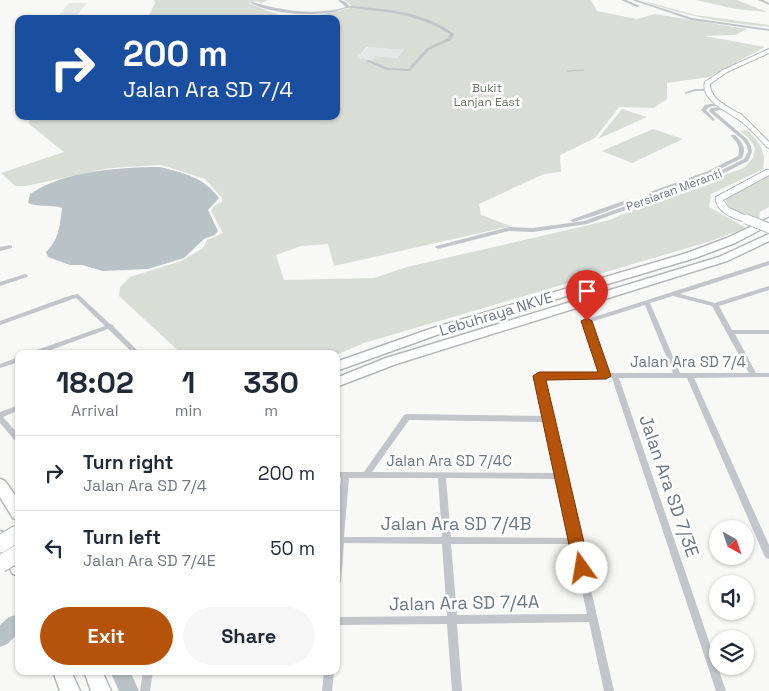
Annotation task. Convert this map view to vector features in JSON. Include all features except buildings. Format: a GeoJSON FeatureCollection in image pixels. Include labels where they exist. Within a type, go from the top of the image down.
{"type":"FeatureCollection","features":[{"type":"Feature","properties":{"kind":"highway","name":"Lebuhraya NKVE"},"geometry":{"type":"LineString","coordinates":[[340,365],[444,329],[694,255],[753,231],[769,221]]}},
{"type":"Feature","properties":{"kind":"highway","name":"Lebuhraya NKVE"},"geometry":{"type":"LineString","coordinates":[[340,381],[391,361],[714,262],[769,237]]}},
{"type":"Feature","properties":{"kind":"highway"},"geometry":{"type":"LineString","coordinates":[[0,485],[15,508]]}},
{"type":"Feature","properties":{"kind":"highway"},"geometry":{"type":"LineString","coordinates":[[0,544],[15,535]]}},
{"type":"Feature","properties":{"kind":"highway"},"geometry":{"type":"LineString","coordinates":[[0,537],[15,562]]}},
{"type":"Feature","properties":{"kind":"highway"},"geometry":{"type":"LineString","coordinates":[[0,564],[15,555]]}},
{"type":"Feature","properties":{"kind":"highway"},"geometry":{"type":"LineString","coordinates":[[64,675],[70,691]]}},
{"type":"Feature","properties":{"kind":"highway"},"geometry":{"type":"LineString","coordinates":[[95,675],[101,691]]}},
{"type":"Feature","properties":{"kind":"street"},"geometry":{"type":"LineString","coordinates":[[340,0],[345,2],[348,7]]}},
{"type":"Feature","properties":{"kind":"street"},"geometry":{"type":"LineString","coordinates":[[624,0],[646,8]]}},
{"type":"Feature","properties":{"kind":"street"},"geometry":{"type":"LineString","coordinates":[[634,0],[701,21],[769,30]]}},
{"type":"Feature","properties":{"kind":"street"},"geometry":{"type":"LineString","coordinates":[[760,0],[769,4]]}},
{"type":"Feature","properties":{"kind":"street"},"geometry":{"type":"LineString","coordinates":[[252,2],[271,8],[306,12],[328,12],[348,7],[398,12],[431,22],[452,34],[450,39],[426,51],[409,70],[387,69],[368,61]]}},
{"type":"Feature","properties":{"kind":"street"},"geometry":{"type":"LineString","coordinates":[[636,11],[652,7]]}},
{"type":"Feature","properties":{"kind":"street"},"geometry":{"type":"LineString","coordinates":[[742,119],[734,111],[712,98],[707,83],[711,79],[769,51]]}},
{"type":"Feature","properties":{"kind":"street"},"geometry":{"type":"LineString","coordinates":[[686,93],[695,90],[710,93]]}},
{"type":"Feature","properties":{"kind":"street"},"geometry":{"type":"LineString","coordinates":[[722,104],[742,119],[769,146]]}},
{"type":"Feature","properties":{"kind":"street","name":"Persiaran Meranti"},"geometry":{"type":"LineString","coordinates":[[438,247],[509,229],[533,230],[585,223],[672,188],[716,175],[742,163],[748,158],[749,146],[744,139],[710,110],[722,104]]}},
{"type":"Feature","properties":{"kind":"street","name":"Persiaran Meranti"},"geometry":{"type":"LineString","coordinates":[[769,172],[719,199],[720,204],[725,209],[769,228]]}},
{"type":"Feature","properties":{"kind":"street"},"geometry":{"type":"LineString","coordinates":[[0,249],[10,248]]}},
{"type":"Feature","properties":{"kind":"street"},"geometry":{"type":"LineString","coordinates":[[678,376],[647,303],[769,263]]}},
{"type":"Feature","properties":{"kind":"street"},"geometry":{"type":"LineString","coordinates":[[0,284],[25,276]]}},
{"type":"Feature","properties":{"kind":"street"},"geometry":{"type":"LineString","coordinates":[[674,294],[715,304],[769,288]]}},
{"type":"Feature","properties":{"kind":"street"},"geometry":{"type":"LineString","coordinates":[[0,323],[78,296],[134,350]]}},
{"type":"Feature","properties":{"kind":"street","name":"Jalan Ara SD 7/3E"},"geometry":{"type":"LineString","coordinates":[[647,303],[587,321],[610,376],[721,691]]}},
{"type":"Feature","properties":{"kind":"street"},"geometry":{"type":"LineString","coordinates":[[715,304],[754,375]]}},
{"type":"Feature","properties":{"kind":"street"},"geometry":{"type":"LineString","coordinates":[[44,350],[111,326]]}},
{"type":"Feature","properties":{"kind":"street"},"geometry":{"type":"LineString","coordinates":[[730,332],[769,332]]}},
{"type":"Feature","properties":{"kind":"street"},"geometry":{"type":"LineString","coordinates":[[0,366],[15,360]]}},
{"type":"Feature","properties":{"kind":"street"},"geometry":{"type":"LineString","coordinates":[[767,375],[769,384]]}},
{"type":"Feature","properties":{"kind":"street","name":"Jalan Ara SD 7/4"},"geometry":{"type":"LineString","coordinates":[[609,691],[539,376],[767,375]]}},
{"type":"Feature","properties":{"kind":"street"},"geometry":{"type":"LineString","coordinates":[[690,376],[769,555]]}},
{"type":"Feature","properties":{"kind":"street"},"geometry":{"type":"LineString","coordinates":[[15,409],[0,417],[15,435]]}},
{"type":"Feature","properties":{"kind":"street"},"geometry":{"type":"LineString","coordinates":[[366,475],[407,417],[549,419]]}},
{"type":"Feature","properties":{"kind":"street"},"geometry":{"type":"LineString","coordinates":[[340,497],[341,475]]}},
{"type":"Feature","properties":{"kind":"street","name":"Jalan Ara SD 7/4C"},"geometry":{"type":"LineString","coordinates":[[341,475],[562,476]]}},
{"type":"Feature","properties":{"kind":"street"},"geometry":{"type":"LineString","coordinates":[[442,475],[457,691]]}},
{"type":"Feature","properties":{"kind":"street","name":"Jalan Ara SD 7/4B"},"geometry":{"type":"LineString","coordinates":[[340,540],[576,541]]}},
{"type":"Feature","properties":{"kind":"street","name":"Jalan Ara SD 7/4A"},"geometry":{"type":"LineString","coordinates":[[340,621],[593,618]]}},
{"type":"Feature","properties":{"kind":"street"},"geometry":{"type":"LineString","coordinates":[[145,691],[147,675]]}},
{"type":"Feature","properties":{"kind":"street"},"geometry":{"type":"LineString","coordinates":[[327,691],[329,675]]}},
{"type":"Feature","properties":{"kind":"shaded area"},"geometry":{"type":"Polygon","coordinates":[[[69,3],[87,3],[77,15],[59,15],[69,3]]]}},
{"type":"Feature","properties":{"kind":"shaded area"},"geometry":{"type":"Polygon","coordinates":[[[368,47],[405,50],[398,58],[376,56],[372,60],[357,58],[368,47]]]}},
{"type":"Feature","properties":{"kind":"shaded area"},"geometry":{"type":"Polygon","coordinates":[[[160,167],[185,174],[200,181],[207,185],[219,198],[208,210],[218,231],[215,235],[204,239],[184,258],[148,269],[103,271],[82,265],[70,265],[48,257],[46,252],[56,237],[62,208],[28,203],[30,194],[43,186],[75,175],[110,169],[160,167]]]}},
{"type":"Feature","properties":{"kind":"green space","name":"Bukit Lanjan East"},"geometry":{"type":"Polygon","coordinates":[[[154,0],[269,0],[261,3],[257,1],[248,3],[279,15],[149,15],[155,3],[154,0]]]}},
{"type":"Feature","properties":{"kind":"green space","name":"Bukit Lanjan East"},"geometry":{"type":"Polygon","coordinates":[[[344,0],[591,0],[597,11],[637,19],[655,14],[747,29],[735,35],[704,36],[765,47],[709,77],[667,83],[667,99],[654,108],[619,107],[595,138],[560,155],[561,172],[544,174],[479,204],[481,215],[511,226],[334,266],[328,244],[301,246],[276,255],[284,280],[374,278],[407,267],[610,220],[662,197],[744,168],[753,158],[755,148],[749,138],[740,131],[747,130],[761,147],[764,157],[763,169],[711,194],[709,207],[746,228],[708,242],[364,343],[340,353],[340,350],[178,350],[119,296],[120,287],[130,277],[181,261],[203,248],[207,240],[223,233],[211,211],[214,206],[222,202],[222,198],[205,179],[162,165],[110,168],[26,186],[15,186],[1,173],[64,152],[29,124],[30,120],[340,120],[340,15],[318,15],[350,8],[351,5],[344,0]],[[367,47],[357,58],[372,60],[375,56],[398,58],[404,50],[367,47]]]}},
{"type":"Feature","properties":{"kind":"green space"},"geometry":{"type":"Polygon","coordinates":[[[641,0],[695,15],[769,25],[769,27],[704,18],[656,6],[641,0]]]}},
{"type":"Feature","properties":{"kind":"green space"},"geometry":{"type":"Polygon","coordinates":[[[696,0],[737,0],[767,12],[735,9],[696,0]]]}},
{"type":"Feature","properties":{"kind":"green space"},"geometry":{"type":"Polygon","coordinates":[[[622,109],[647,117],[598,139],[622,109]]]}},
{"type":"Feature","properties":{"kind":"green space"},"geometry":{"type":"Polygon","coordinates":[[[653,129],[683,139],[632,163],[602,151],[653,129]]]}},
{"type":"Feature","properties":{"kind":"green space"},"geometry":{"type":"Polygon","coordinates":[[[769,175],[769,207],[760,212],[759,221],[729,207],[725,198],[769,175]]]}},
{"type":"Feature","properties":{"kind":"waterway"},"geometry":{"type":"LineString","coordinates":[[567,71],[584,70]]}},
{"type":"Feature","properties":{"kind":"waterway"},"geometry":{"type":"LineString","coordinates":[[0,638],[15,624]]}},
{"type":"Feature","properties":{"kind":"waterway"},"geometry":{"type":"LineString","coordinates":[[122,675],[129,691]]}},
{"type":"Feature","properties":{"kind":"route"},"geometry":{"type":"LineString","coordinates":[[582,568],[539,376],[606,376],[587,321]]}}]}
